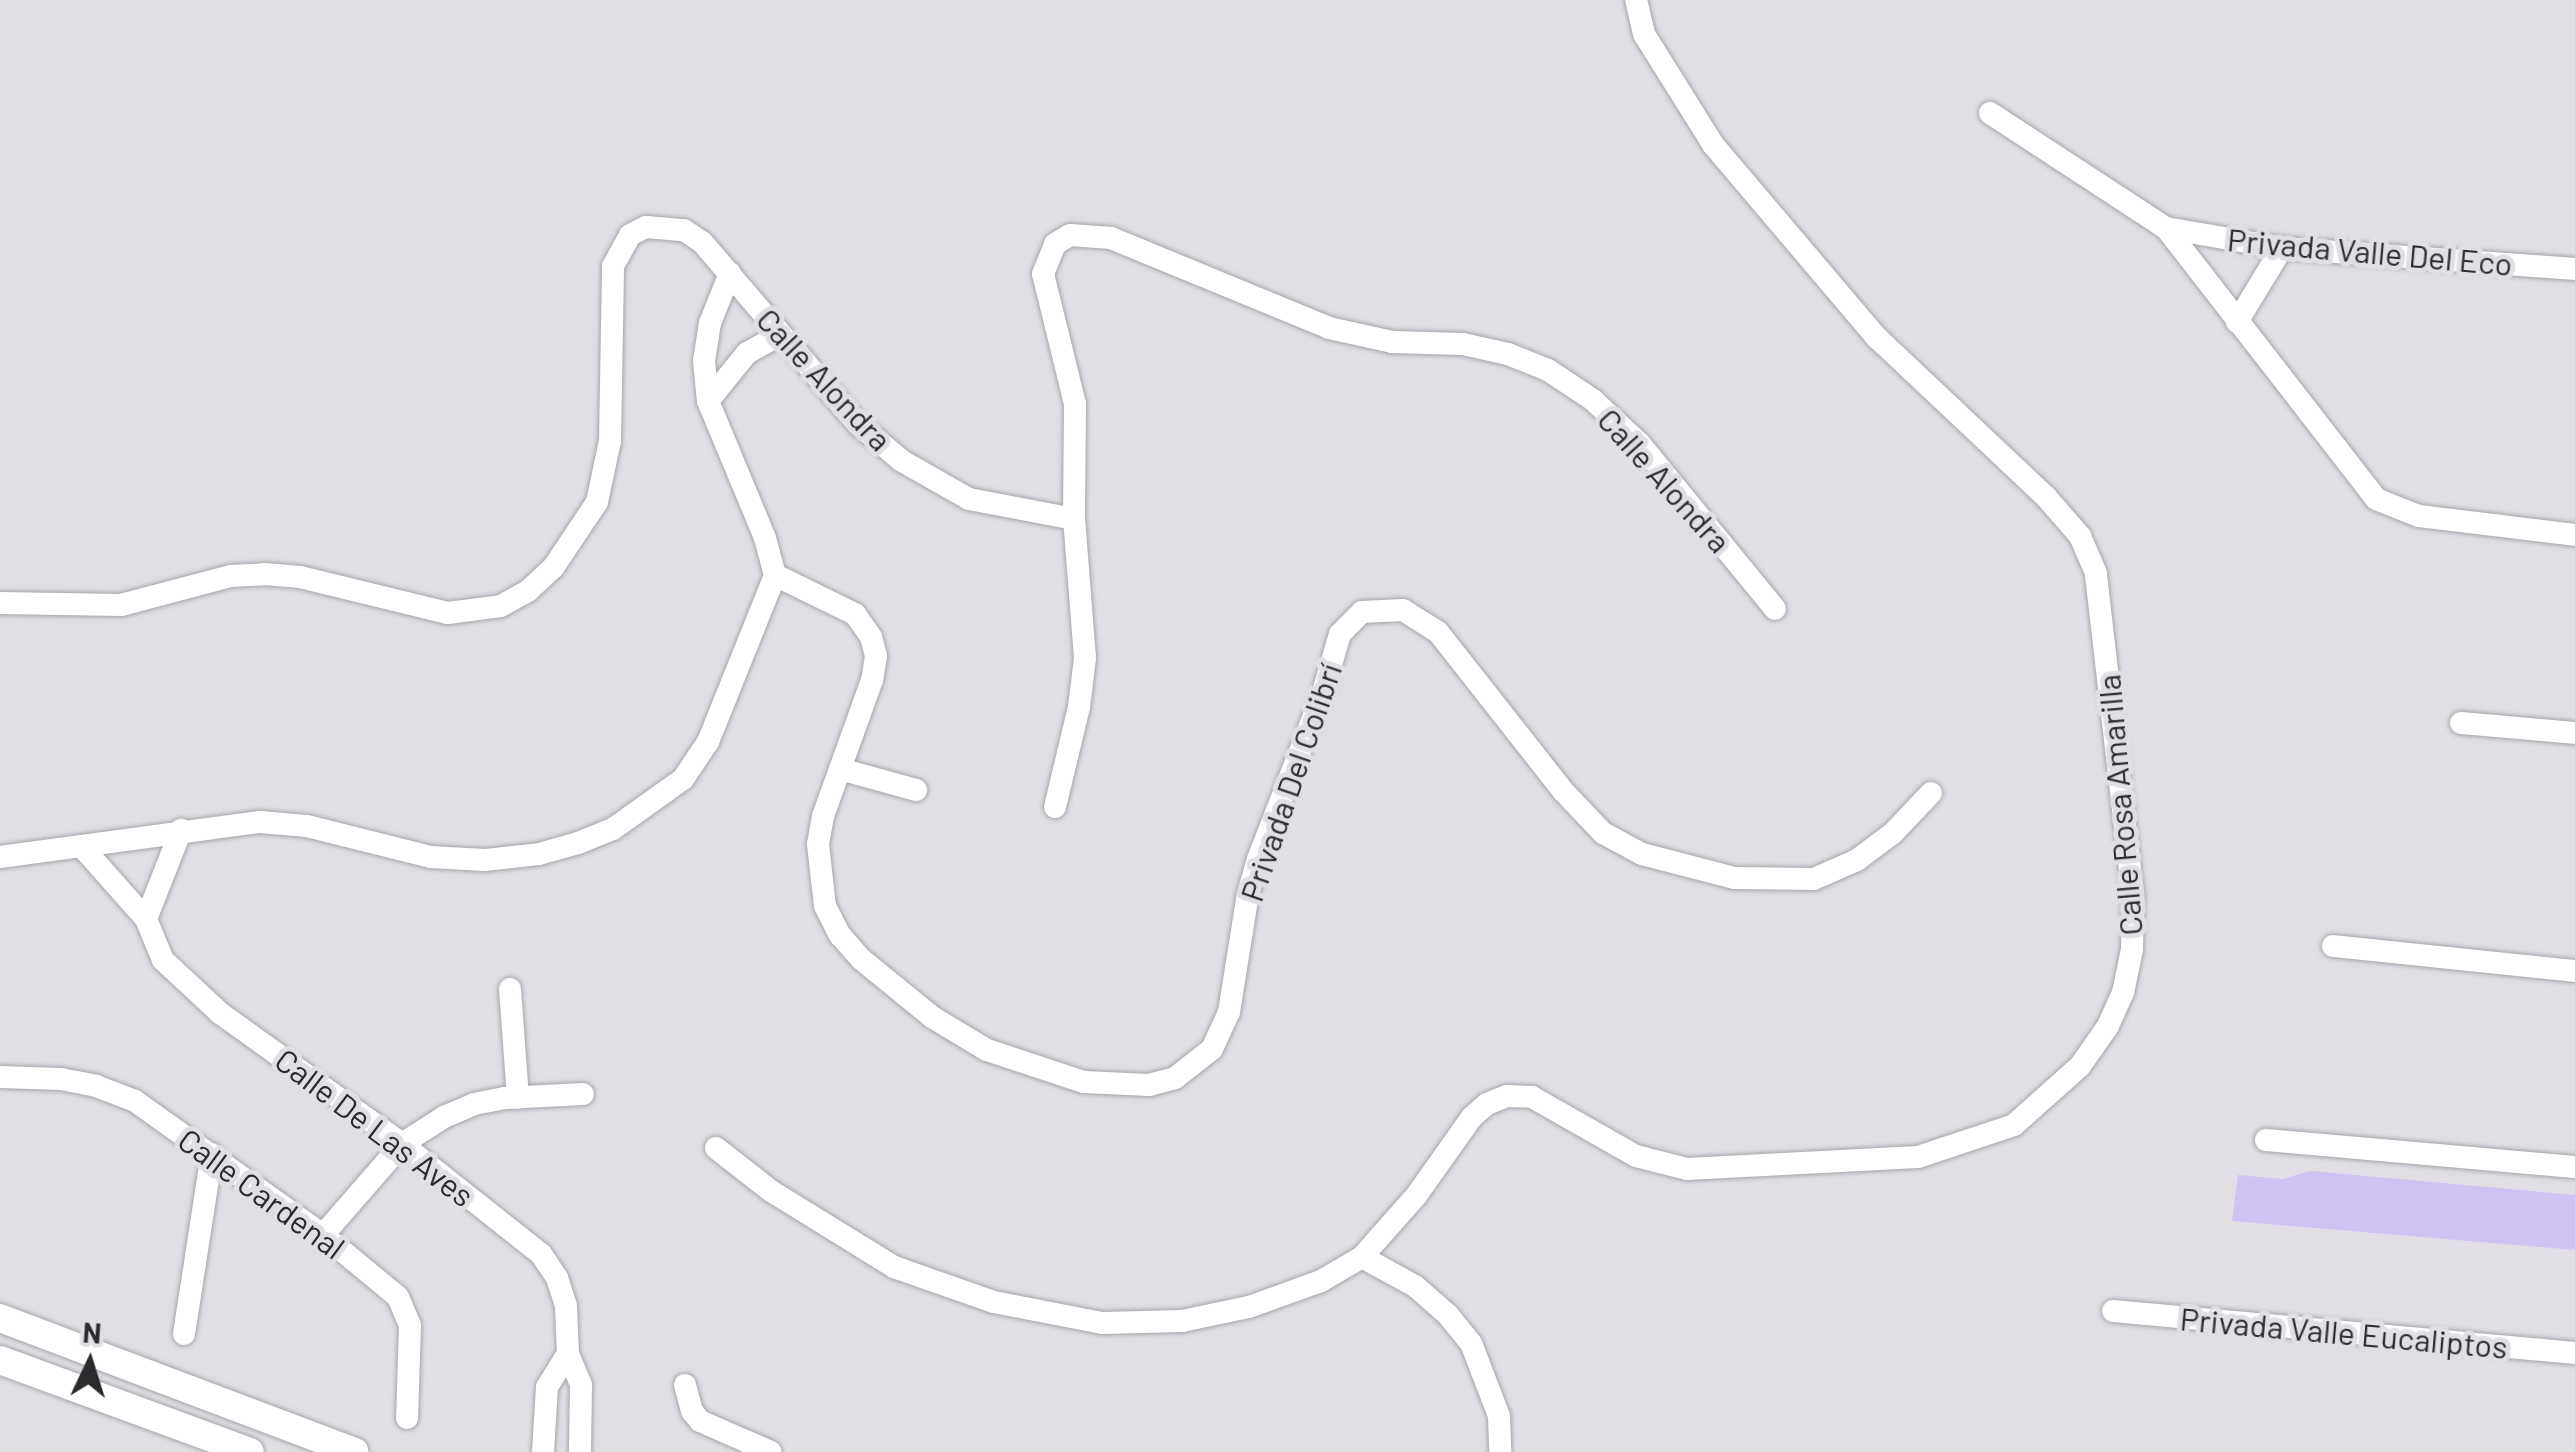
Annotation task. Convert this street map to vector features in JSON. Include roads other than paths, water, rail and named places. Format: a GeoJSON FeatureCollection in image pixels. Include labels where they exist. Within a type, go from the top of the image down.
{"type":"FeatureCollection","features":[{"type":"Feature","properties":{"kind":"street","name":"Calle Rosa Amarilla"},"geometry":{"type":"LineString","coordinates":[[716,1148],[771,1191],[894,1267],[994,1302],[1102,1323],[1182,1321],[1249,1308],[1321,1281],[1362,1257],[1416,1196],[1472,1117],[1507,1096],[1532,1097],[1636,1156],[1687,1170],[1918,1156],[2014,1124],[2047,1099],[2080,1066],[2108,1026],[2123,993],[2132,949],[2134,895],[2096,573],[2080,536],[2046,497],[1877,338],[1714,146],[1644,34],[1636,0]]}},
{"type":"Feature","properties":{"kind":"street"},"geometry":{"type":"LineString","coordinates":[[1990,113],[2166,228],[2376,499],[2420,516],[2575,535]]}},
{"type":"Feature","properties":{"kind":"street","name":"Calle Alondra"},"geometry":{"type":"LineString","coordinates":[[0,603],[121,606],[232,576],[265,574],[300,577],[448,613],[501,606],[528,591],[554,568],[597,502],[610,441],[610,286],[620,248],[646,228],[667,226],[702,242],[858,424],[934,481],[996,507],[1074,519],[1075,404],[1043,274],[1056,244],[1070,236],[1089,233],[1112,238],[1329,328],[1392,342],[1463,344],[1508,354],[1548,370],[1593,400],[1640,444],[1775,610]]}},
{"type":"Feature","properties":{"kind":"street","name":"Privada Valle Del Eco"},"geometry":{"type":"LineString","coordinates":[[2166,228],[2282,248],[2575,269]]}},
{"type":"Feature","properties":{"kind":"street"},"geometry":{"type":"LineString","coordinates":[[2236,322],[2282,248]]}},
{"type":"Feature","properties":{"kind":"street"},"geometry":{"type":"LineString","coordinates":[[0,856],[260,822],[307,826],[379,848],[430,857],[484,860],[539,854],[613,829],[684,779],[708,742],[776,575],[765,538],[708,401],[704,361],[710,323],[730,274]]}},
{"type":"Feature","properties":{"kind":"street"},"geometry":{"type":"LineString","coordinates":[[708,401],[747,353],[780,335]]}},
{"type":"Feature","properties":{"kind":"street"},"geometry":{"type":"LineString","coordinates":[[1055,807],[1079,707],[1085,658],[1074,519]]}},
{"type":"Feature","properties":{"kind":"street","name":"Privada Del Colibrí"},"geometry":{"type":"LineString","coordinates":[[776,575],[830,598],[855,614],[872,638],[876,656],[872,680],[818,844],[825,906],[840,935],[862,959],[932,1017],[987,1050],[1084,1082],[1149,1085],[1175,1078],[1199,1063],[1222,1031],[1258,859],[1312,723],[1340,634],[1362,612],[1403,610],[1438,632],[1563,791],[1602,833],[1656,858],[1735,878],[1814,879],[1856,860],[1892,832],[1931,793]]}},
{"type":"Feature","properties":{"kind":"street"},"geometry":{"type":"LineString","coordinates":[[2461,724],[2575,733]]}},
{"type":"Feature","properties":{"kind":"street"},"geometry":{"type":"LineString","coordinates":[[840,769],[916,790]]}},
{"type":"Feature","properties":{"kind":"street"},"geometry":{"type":"LineString","coordinates":[[146,919],[180,830]]}},
{"type":"Feature","properties":{"kind":"street","name":"Calle De Las Aves"},"geometry":{"type":"LineString","coordinates":[[83,848],[146,919],[163,960],[220,1012],[402,1144],[542,1254],[566,1306],[568,1354],[581,1385],[580,1445]]}},
{"type":"Feature","properties":{"kind":"street"},"geometry":{"type":"LineString","coordinates":[[2333,946],[2575,971]]}},
{"type":"Feature","properties":{"kind":"street"},"geometry":{"type":"LineString","coordinates":[[510,989],[518,1098]]}},
{"type":"Feature","properties":{"kind":"street","name":"Calle Cardenal"},"geometry":{"type":"LineString","coordinates":[[0,1077],[96,1086],[135,1101],[323,1234],[398,1297],[405,1309],[410,1325],[407,1418]]}},
{"type":"Feature","properties":{"kind":"street"},"geometry":{"type":"LineString","coordinates":[[323,1234],[402,1144],[444,1116],[474,1104],[582,1094]]}},
{"type":"Feature","properties":{"kind":"street"},"geometry":{"type":"LineString","coordinates":[[2266,1140],[2575,1167]]}},
{"type":"Feature","properties":{"kind":"street"},"geometry":{"type":"LineString","coordinates":[[184,1334],[212,1154]]}},
{"type":"Feature","properties":{"kind":"street"},"geometry":{"type":"LineString","coordinates":[[1362,1257],[1415,1286],[1448,1315],[1471,1343],[1499,1416],[1500,1452]]}},
{"type":"Feature","properties":{"kind":"street","name":"Privada Valle Eucaliptos"},"geometry":{"type":"LineString","coordinates":[[2114,1311],[2575,1353]]}},
{"type":"Feature","properties":{"kind":"street"},"geometry":{"type":"LineString","coordinates":[[2,1324],[354,1452]]}},
{"type":"Feature","properties":{"kind":"street","name":"Calle De Las Aves"},"geometry":{"type":"LineString","coordinates":[[544,1444],[547,1387],[568,1354]]}},
{"type":"Feature","properties":{"kind":"street"},"geometry":{"type":"LineString","coordinates":[[0,1360],[250,1452]]}},
{"type":"Feature","properties":{"kind":"street"},"geometry":{"type":"LineString","coordinates":[[685,1385],[692,1412],[700,1421],[771,1452]]}},
{"type":"Feature","properties":{"kind":"street"},"geometry":{"type":"LineString","coordinates":[[544,1444],[580,1445]]}}]}
